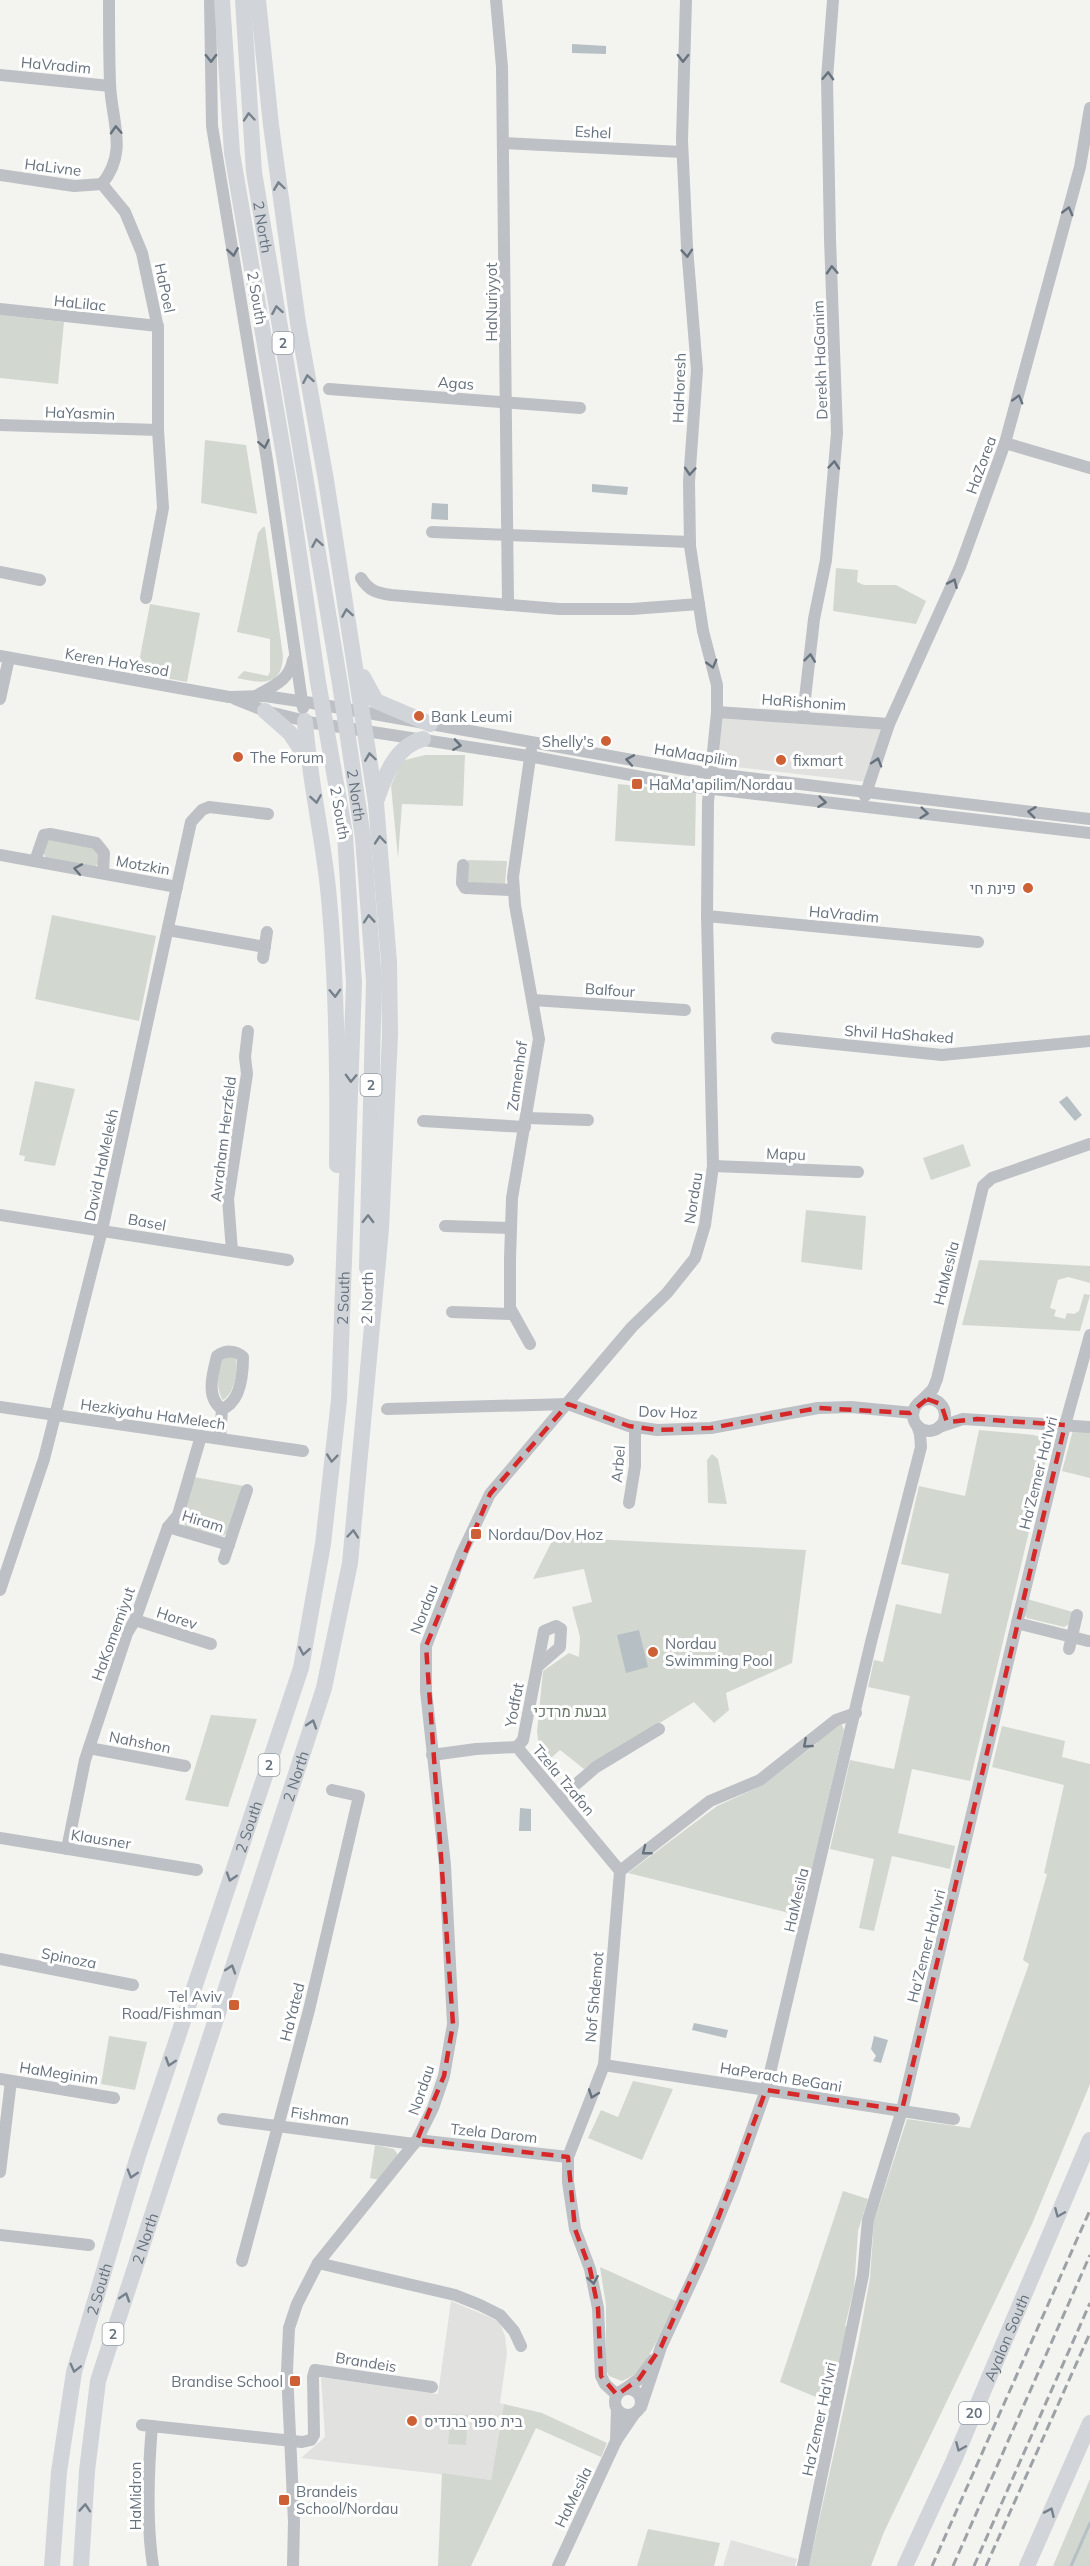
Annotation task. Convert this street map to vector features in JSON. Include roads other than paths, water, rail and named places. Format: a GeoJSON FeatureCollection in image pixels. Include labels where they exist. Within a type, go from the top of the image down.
{"type":"FeatureCollection","features":[{"type":"Feature","properties":{"kind":"highway","name":"2 South"},"geometry":{"type":"LineString","coordinates":[[52,2566],[59,2472],[74,2372],[138,2156],[301,1668],[323,1544],[339,1400],[354,983],[345,834],[318,682],[288,479],[232,153],[222,0]]}},
{"type":"Feature","properties":{"kind":"highway","name":"2 North"},"geometry":{"type":"LineString","coordinates":[[81,2566],[87,2471],[98,2381],[324,1688],[350,1563],[365,1404],[374,981],[363,838],[340,684],[254,172],[243,0]]}},
{"type":"Feature","properties":{"kind":"highway"},"geometry":{"type":"LineString","coordinates":[[258,0],[271,125],[298,323],[326,480],[354,656],[362,731],[376,803],[388,950],[390,1035],[381,1229],[365,1404]]}},
{"type":"Feature","properties":{"kind":"highway"},"geometry":{"type":"LineString","coordinates":[[354,656],[376,701],[430,724]]}},
{"type":"Feature","properties":{"kind":"highway"},"geometry":{"type":"LineString","coordinates":[[265,711],[290,733],[311,765]]}},
{"type":"Feature","properties":{"kind":"highway"},"geometry":{"type":"LineString","coordinates":[[309,722],[311,765],[322,841],[333,958],[338,1101],[336,1239],[339,1400]]}},
{"type":"Feature","properties":{"kind":"highway"},"geometry":{"type":"LineString","coordinates":[[376,803],[387,771],[394,761],[407,746],[423,739]]}},
{"type":"Feature","properties":{"kind":"highway","name":"Ayalon South"},"geometry":{"type":"LineString","coordinates":[[905,2566],[954,2460],[1090,2140]]}},
{"type":"Feature","properties":{"kind":"highway"},"geometry":{"type":"LineString","coordinates":[[1027,2566],[1090,2423]]}},
{"type":"Feature","properties":{"kind":"street"},"geometry":{"type":"LineString","coordinates":[[102,184],[113,171],[117,153],[117,126],[110,86],[109,0]]}},
{"type":"Feature","properties":{"kind":"street"},"geometry":{"type":"LineString","coordinates":[[210,0],[212,126],[267,460],[294,653],[307,702],[309,722]]}},
{"type":"Feature","properties":{"kind":"street","name":"HaNuriyyot"},"geometry":{"type":"LineString","coordinates":[[496,0],[502,67],[508,605]]}},
{"type":"Feature","properties":{"kind":"street","name":"HaHoresh"},"geometry":{"type":"LineString","coordinates":[[686,0],[682,152],[697,370],[689,482],[690,542],[703,631],[717,685],[712,774]]}},
{"type":"Feature","properties":{"kind":"street","name":"Derekh HaGanim"},"geometry":{"type":"LineString","coordinates":[[802,716],[814,619],[826,560],[837,433],[827,78],[833,0]]}},
{"type":"Feature","properties":{"kind":"street","name":"HaVradim"},"geometry":{"type":"LineString","coordinates":[[0,75],[110,86]]}},
{"type":"Feature","properties":{"kind":"street","name":"HaZorea"},"geometry":{"type":"LineString","coordinates":[[867,792],[889,724],[960,567],[1005,443],[1080,167],[1090,108]]}},
{"type":"Feature","properties":{"kind":"street","name":"Eshel"},"geometry":{"type":"LineString","coordinates":[[503,143],[682,152]]}},
{"type":"Feature","properties":{"kind":"street","name":"HaLivne"},"geometry":{"type":"LineString","coordinates":[[0,175],[74,186],[102,184]]}},
{"type":"Feature","properties":{"kind":"street","name":"HaPoel"},"geometry":{"type":"LineString","coordinates":[[102,184],[125,212],[142,253],[158,326],[158,430],[163,508],[146,598]]}},
{"type":"Feature","properties":{"kind":"street","name":"HaLilac"},"geometry":{"type":"LineString","coordinates":[[0,309],[158,326]]}},
{"type":"Feature","properties":{"kind":"street","name":"Agas"},"geometry":{"type":"LineString","coordinates":[[330,388],[580,408]]}},
{"type":"Feature","properties":{"kind":"street","name":"HaYasmin"},"geometry":{"type":"LineString","coordinates":[[0,425],[158,430]]}},
{"type":"Feature","properties":{"kind":"street"},"geometry":{"type":"LineString","coordinates":[[1005,443],[1090,468]]}},
{"type":"Feature","properties":{"kind":"street"},"geometry":{"type":"LineString","coordinates":[[432,532],[690,542]]}},
{"type":"Feature","properties":{"kind":"street"},"geometry":{"type":"LineString","coordinates":[[0,572],[40,580]]}},
{"type":"Feature","properties":{"kind":"street"},"geometry":{"type":"LineString","coordinates":[[361,578],[367,587],[391,596],[559,609],[699,604]]}},
{"type":"Feature","properties":{"kind":"street"},"geometry":{"type":"LineString","coordinates":[[255,696],[279,684],[288,675],[294,653]]}},
{"type":"Feature","properties":{"kind":"street"},"geometry":{"type":"LineString","coordinates":[[0,699],[4,657]]}},
{"type":"Feature","properties":{"kind":"street","name":"Keren HaYesod"},"geometry":{"type":"LineString","coordinates":[[4,657],[229,696],[255,696],[307,702]]}},
{"type":"Feature","properties":{"kind":"street","name":"Keren HaYesod"},"geometry":{"type":"LineString","coordinates":[[229,696],[265,711],[309,722]]}},
{"type":"Feature","properties":{"kind":"street","name":"HaMaapilim"},"geometry":{"type":"LineString","coordinates":[[307,702],[712,774],[1090,819]]}},
{"type":"Feature","properties":{"kind":"street","name":"HaRishonim"},"geometry":{"type":"LineString","coordinates":[[717,712],[802,716],[889,724]]}},
{"type":"Feature","properties":{"kind":"street","name":"HaMaapilim"},"geometry":{"type":"LineString","coordinates":[[309,722],[528,756],[710,789],[1090,833]]}},
{"type":"Feature","properties":{"kind":"street"},"geometry":{"type":"LineString","coordinates":[[528,756],[534,748],[542,744]]}},
{"type":"Feature","properties":{"kind":"street","name":"Zamenhof"},"geometry":{"type":"LineString","coordinates":[[511,1314],[512,1198],[538,1046],[533,1000],[513,891],[528,756]]}},
{"type":"Feature","properties":{"kind":"street","name":"Nordau"},"geometry":{"type":"LineString","coordinates":[[293,2566],[294,2522],[287,2370],[289,2328],[297,2304],[318,2263],[415,2142],[433,2109],[444,2076],[453,2024],[445,1865],[424,1666],[426,1646],[490,1494],[632,1327],[667,1293],[695,1258],[705,1225],[713,1166],[707,916],[712,774]]}},
{"type":"Feature","properties":{"kind":"street"},"geometry":{"type":"LineString","coordinates":[[845,805],[857,802],[867,792]]}},
{"type":"Feature","properties":{"kind":"street","name":"David HaMelekh"},"geometry":{"type":"LineString","coordinates":[[0,1590],[56,1415],[102,1230],[191,822],[202,810],[209,807],[268,814]]}},
{"type":"Feature","properties":{"kind":"street","name":"Motzkin"},"geometry":{"type":"LineString","coordinates":[[35,861],[44,835],[50,834],[96,843],[104,853],[103,873]]}},
{"type":"Feature","properties":{"kind":"street","name":"Motzkin"},"geometry":{"type":"LineString","coordinates":[[0,855],[177,887]]}},
{"type":"Feature","properties":{"kind":"street"},"geometry":{"type":"LineString","coordinates":[[463,865],[462,883],[465,888],[513,891]]}},
{"type":"Feature","properties":{"kind":"street","name":"HaVradim"},"geometry":{"type":"LineString","coordinates":[[707,916],[978,942]]}},
{"type":"Feature","properties":{"kind":"street"},"geometry":{"type":"LineString","coordinates":[[168,930],[264,953],[267,932]]}},
{"type":"Feature","properties":{"kind":"street","name":"Balfour"},"geometry":{"type":"LineString","coordinates":[[533,1000],[685,1010]]}},
{"type":"Feature","properties":{"kind":"street","name":"Avraham Herzfeld"},"geometry":{"type":"LineString","coordinates":[[232,1251],[228,1199],[247,1074],[245,1057],[248,1031]]}},
{"type":"Feature","properties":{"kind":"street","name":"Shvil HaShaked"},"geometry":{"type":"LineString","coordinates":[[777,1038],[942,1055],[1090,1041]]}},
{"type":"Feature","properties":{"kind":"street"},"geometry":{"type":"LineString","coordinates":[[423,1121],[588,1120]]}},
{"type":"Feature","properties":{"kind":"street","name":"HaMesila"},"geometry":{"type":"LineString","coordinates":[[922,1400],[933,1389],[937,1379],[983,1186],[992,1178],[1090,1144]]}},
{"type":"Feature","properties":{"kind":"street","name":"Mapu"},"geometry":{"type":"LineString","coordinates":[[713,1166],[858,1172]]}},
{"type":"Feature","properties":{"kind":"street","name":"Basel"},"geometry":{"type":"LineString","coordinates":[[0,1215],[288,1260]]}},
{"type":"Feature","properties":{"kind":"street"},"geometry":{"type":"LineString","coordinates":[[445,1226],[511,1228]]}},
{"type":"Feature","properties":{"kind":"street"},"geometry":{"type":"LineString","coordinates":[[452,1312],[511,1314],[530,1344]]}},
{"type":"Feature","properties":{"kind":"street","name":"Ha'Zemer Ha'Ivri"},"geometry":{"type":"LineString","coordinates":[[803,2566],[863,2275],[865,2233],[902,2110],[1065,1425],[1090,1335]]}},
{"type":"Feature","properties":{"kind":"street","name":"HaMesila"},"geometry":{"type":"LineString","coordinates":[[937,1379],[941,1405]]}},
{"type":"Feature","properties":{"kind":"street"},"geometry":{"type":"LineString","coordinates":[[977,1419],[951,1412],[932,1399],[922,1400],[915,1407],[915,1419],[925,1430],[963,1419],[1090,1427]]}},
{"type":"Feature","properties":{"kind":"street","name":"Dov Hoz"},"geometry":{"type":"LineString","coordinates":[[387,1409],[568,1404],[635,1427],[657,1430],[711,1428],[818,1408],[844,1407],[915,1419]]}},
{"type":"Feature","properties":{"kind":"street"},"geometry":{"type":"LineString","coordinates":[[937,1428],[945,1418],[941,1405]]}},
{"type":"Feature","properties":{"kind":"street","name":"Hezkiyahu HaMelech"},"geometry":{"type":"LineString","coordinates":[[0,1407],[303,1451]]}},
{"type":"Feature","properties":{"kind":"street"},"geometry":{"type":"LineString","coordinates":[[220,1438],[222,1409]]}},
{"type":"Feature","properties":{"kind":"street","name":"HaMesila"},"geometry":{"type":"LineString","coordinates":[[558,2566],[616,2441],[638,2410],[661,2347],[710,2239],[766,2090],[871,1642],[921,1447],[915,1419]]}},
{"type":"Feature","properties":{"kind":"street","name":"Arbel"},"geometry":{"type":"LineString","coordinates":[[628,1503],[635,1466],[635,1427]]}},
{"type":"Feature","properties":{"kind":"street","name":"HaMesila"},"geometry":{"type":"LineString","coordinates":[[921,1447],[937,1428]]}},
{"type":"Feature","properties":{"kind":"street","name":"HaKomemiyut"},"geometry":{"type":"LineString","coordinates":[[67,1849],[89,1748],[127,1633],[135,1620],[168,1527],[178,1515],[201,1436]]}},
{"type":"Feature","properties":{"kind":"street","name":"Hiram"},"geometry":{"type":"LineString","coordinates":[[224,1559],[247,1491]]}},
{"type":"Feature","properties":{"kind":"street","name":"Hiram"},"geometry":{"type":"LineString","coordinates":[[168,1527],[229,1545]]}},
{"type":"Feature","properties":{"kind":"street"},"geometry":{"type":"LineString","coordinates":[[1070,1643],[1077,1615]]}},
{"type":"Feature","properties":{"kind":"street","name":"Horev"},"geometry":{"type":"LineString","coordinates":[[135,1620],[211,1644]]}},
{"type":"Feature","properties":{"kind":"street"},"geometry":{"type":"LineString","coordinates":[[1017,1623],[1070,1643],[1088,1641]]}},
{"type":"Feature","properties":{"kind":"street","name":"Yodfat"},"geometry":{"type":"LineString","coordinates":[[517,1747],[523,1740],[537,1667]]}},
{"type":"Feature","properties":{"kind":"street"},"geometry":{"type":"LineString","coordinates":[[620,1871],[710,1801],[760,1780],[836,1720],[856,1713]]}},
{"type":"Feature","properties":{"kind":"street"},"geometry":{"type":"LineString","coordinates":[[560,1798],[596,1767],[659,1729]]}},
{"type":"Feature","properties":{"kind":"street","name":"Tzela Tzafon"},"geometry":{"type":"LineString","coordinates":[[432,1755],[476,1749],[517,1747],[620,1871]]}},
{"type":"Feature","properties":{"kind":"street","name":"Nahshon"},"geometry":{"type":"LineString","coordinates":[[89,1748],[185,1766]]}},
{"type":"Feature","properties":{"kind":"street","name":"HaYated"},"geometry":{"type":"LineString","coordinates":[[243,2261],[309,2010],[359,1796],[333,1790]]}},
{"type":"Feature","properties":{"kind":"street","name":"Klausner"},"geometry":{"type":"LineString","coordinates":[[0,1838],[197,1870]]}},
{"type":"Feature","properties":{"kind":"street","name":"Nof Shdemot"},"geometry":{"type":"LineString","coordinates":[[620,1871],[604,2064],[568,2157],[568,2182],[575,2229],[591,2269],[598,2308],[602,2376],[605,2384],[621,2392]]}},
{"type":"Feature","properties":{"kind":"street","name":"Spinoza"},"geometry":{"type":"LineString","coordinates":[[0,1959],[133,1985]]}},
{"type":"Feature","properties":{"kind":"street","name":"HaPerach BeGani"},"geometry":{"type":"LineString","coordinates":[[604,2064],[954,2120]]}},
{"type":"Feature","properties":{"kind":"street"},"geometry":{"type":"LineString","coordinates":[[0,2172],[5,2080]]}},
{"type":"Feature","properties":{"kind":"street","name":"HaMeginim"},"geometry":{"type":"LineString","coordinates":[[5,2080],[114,2098]]}},
{"type":"Feature","properties":{"kind":"street","name":"Fishman"},"geometry":{"type":"LineString","coordinates":[[223,2119],[415,2142]]}},
{"type":"Feature","properties":{"kind":"street","name":"Tzela Darom"},"geometry":{"type":"LineString","coordinates":[[415,2142],[568,2157]]}},
{"type":"Feature","properties":{"kind":"street"},"geometry":{"type":"LineString","coordinates":[[0,2235],[89,2245]]}},
{"type":"Feature","properties":{"kind":"street"},"geometry":{"type":"LineString","coordinates":[[318,2263],[455,2295],[480,2305],[500,2315],[514,2331],[521,2346]]}},
{"type":"Feature","properties":{"kind":"street","name":"HaMesila"},"geometry":{"type":"LineString","coordinates":[[621,2392],[639,2379],[661,2347]]}},
{"type":"Feature","properties":{"kind":"street","name":"Brandeis"},"geometry":{"type":"LineString","coordinates":[[290,2441],[310,2440],[314,2435],[313,2377],[315,2370],[432,2387]]}},
{"type":"Feature","properties":{"kind":"street"},"geometry":{"type":"LineString","coordinates":[[633,2390],[640,2395],[638,2410],[627,2415],[617,2409],[615,2401],[621,2392],[633,2390]]}},
{"type":"Feature","properties":{"kind":"street","name":"HaMesila"},"geometry":{"type":"LineString","coordinates":[[616,2441],[617,2409]]}},
{"type":"Feature","properties":{"kind":"street","name":"HaMidron"},"geometry":{"type":"LineString","coordinates":[[153,2566],[149,2523],[147,2426],[290,2441]]}},
{"type":"Feature","properties":{"kind":"waterway"},"geometry":{"type":"LineString","coordinates":[[1071,2566],[1090,2523]]}},
{"type":"Feature","properties":{"kind":"railway"},"geometry":{"type":"LineString","coordinates":[[932,2566],[1090,2210]]}},
{"type":"Feature","properties":{"kind":"railway"},"geometry":{"type":"LineString","coordinates":[[953,2566],[1090,2255]]}},
{"type":"Feature","properties":{"kind":"railway"},"geometry":{"type":"LineString","coordinates":[[974,2566],[1090,2303]]}},
{"type":"Feature","properties":{"kind":"railway"},"geometry":{"type":"LineString","coordinates":[[986,2566],[1090,2333]]}},
{"type":"Feature","properties":{"kind":"place","name":"Bank Leumi"},"geometry":{"type":"Point","coordinates":[419,716]}},
{"type":"Feature","properties":{"kind":"place","name":"Shelly's"},"geometry":{"type":"Point","coordinates":[606,741]}},
{"type":"Feature","properties":{"kind":"place","name":"The Forum"},"geometry":{"type":"Point","coordinates":[238,757]}},
{"type":"Feature","properties":{"kind":"place","name":"fixmart"},"geometry":{"type":"Point","coordinates":[781,760]}},
{"type":"Feature","properties":{"kind":"place","name":"HaMa'apilim/Nordau"},"geometry":{"type":"Point","coordinates":[637,784]}},
{"type":"Feature","properties":{"kind":"place","name":"פינת חי"},"geometry":{"type":"Point","coordinates":[1028,888]}},
{"type":"Feature","properties":{"kind":"place","name":"Nordau/Dov Hoz"},"geometry":{"type":"Point","coordinates":[476,1534]}},
{"type":"Feature","properties":{"kind":"place","name":"Nordau Swimming Pool"},"geometry":{"type":"Point","coordinates":[653,1652]}},
{"type":"Feature","properties":{"kind":"place","name":"Tel Aviv Road/Fishman"},"geometry":{"type":"Point","coordinates":[234,2005]}},
{"type":"Feature","properties":{"kind":"place","name":"Brandise School"},"geometry":{"type":"Point","coordinates":[295,2381]}},
{"type":"Feature","properties":{"kind":"place","name":"בית ספר ברנדיס"},"geometry":{"type":"Point","coordinates":[412,2421]}},
{"type":"Feature","properties":{"kind":"place","name":"Brandeis School/Nordau"},"geometry":{"type":"Point","coordinates":[284,2500]}},
{"type":"Feature","properties":{"kind":"park label","name":"גבעת מרדכי"},"geometry":{"type":"Point","coordinates":[570,1711]}}]}
